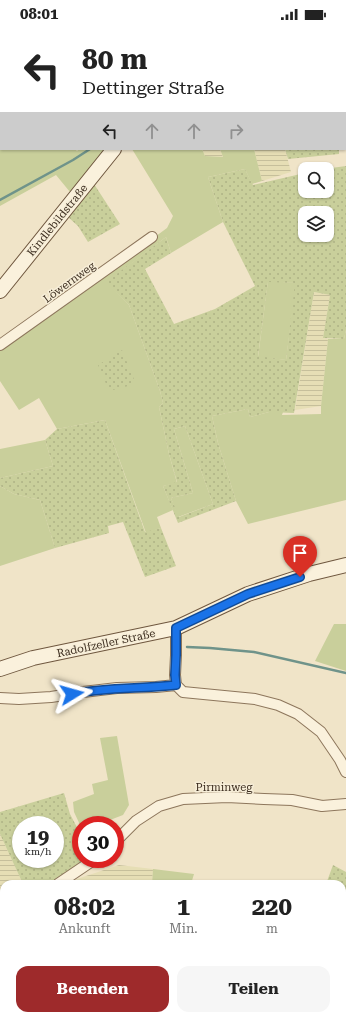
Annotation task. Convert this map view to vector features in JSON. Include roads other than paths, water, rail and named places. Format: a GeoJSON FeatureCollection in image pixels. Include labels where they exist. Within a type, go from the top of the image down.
{"type":"FeatureCollection","features":[{"type":"Feature","properties":{"kind":"main road","name":"Kindlebildstraße"},"geometry":{"type":"LineString","coordinates":[[0,291],[113,150]]}},
{"type":"Feature","properties":{"kind":"main road","name":"Radolfzeller Straße"},"geometry":{"type":"LineString","coordinates":[[0,669],[33,658],[176,628],[248,594],[309,574],[346,565]]}},
{"type":"Feature","properties":{"kind":"street","name":"Löwernweg"},"geometry":{"type":"LineString","coordinates":[[0,345],[152,237]]}},
{"type":"Feature","properties":{"kind":"street"},"geometry":{"type":"LineString","coordinates":[[176,628],[176,685],[183,692],[255,698],[278,705],[298,714],[321,732],[340,760],[346,772]]}},
{"type":"Feature","properties":{"kind":"street"},"geometry":{"type":"LineString","coordinates":[[0,698],[19,699],[51,697],[117,688],[176,685]]}},
{"type":"Feature","properties":{"kind":"street","name":"Pirminweg"},"geometry":{"type":"LineString","coordinates":[[124,833],[136,821],[160,806],[183,799],[227,797],[264,798],[292,800],[322,806],[346,804]]}},
{"type":"Feature","properties":{"kind":"street"},"geometry":{"type":"LineString","coordinates":[[64,880],[82,868]]}},
{"type":"Feature","properties":{"kind":"waterway"},"geometry":{"type":"LineString","coordinates":[[0,200],[88,150]]}},
{"type":"Feature","properties":{"kind":"waterway"},"geometry":{"type":"LineString","coordinates":[[187,647],[254,652],[346,673]]}}]}
